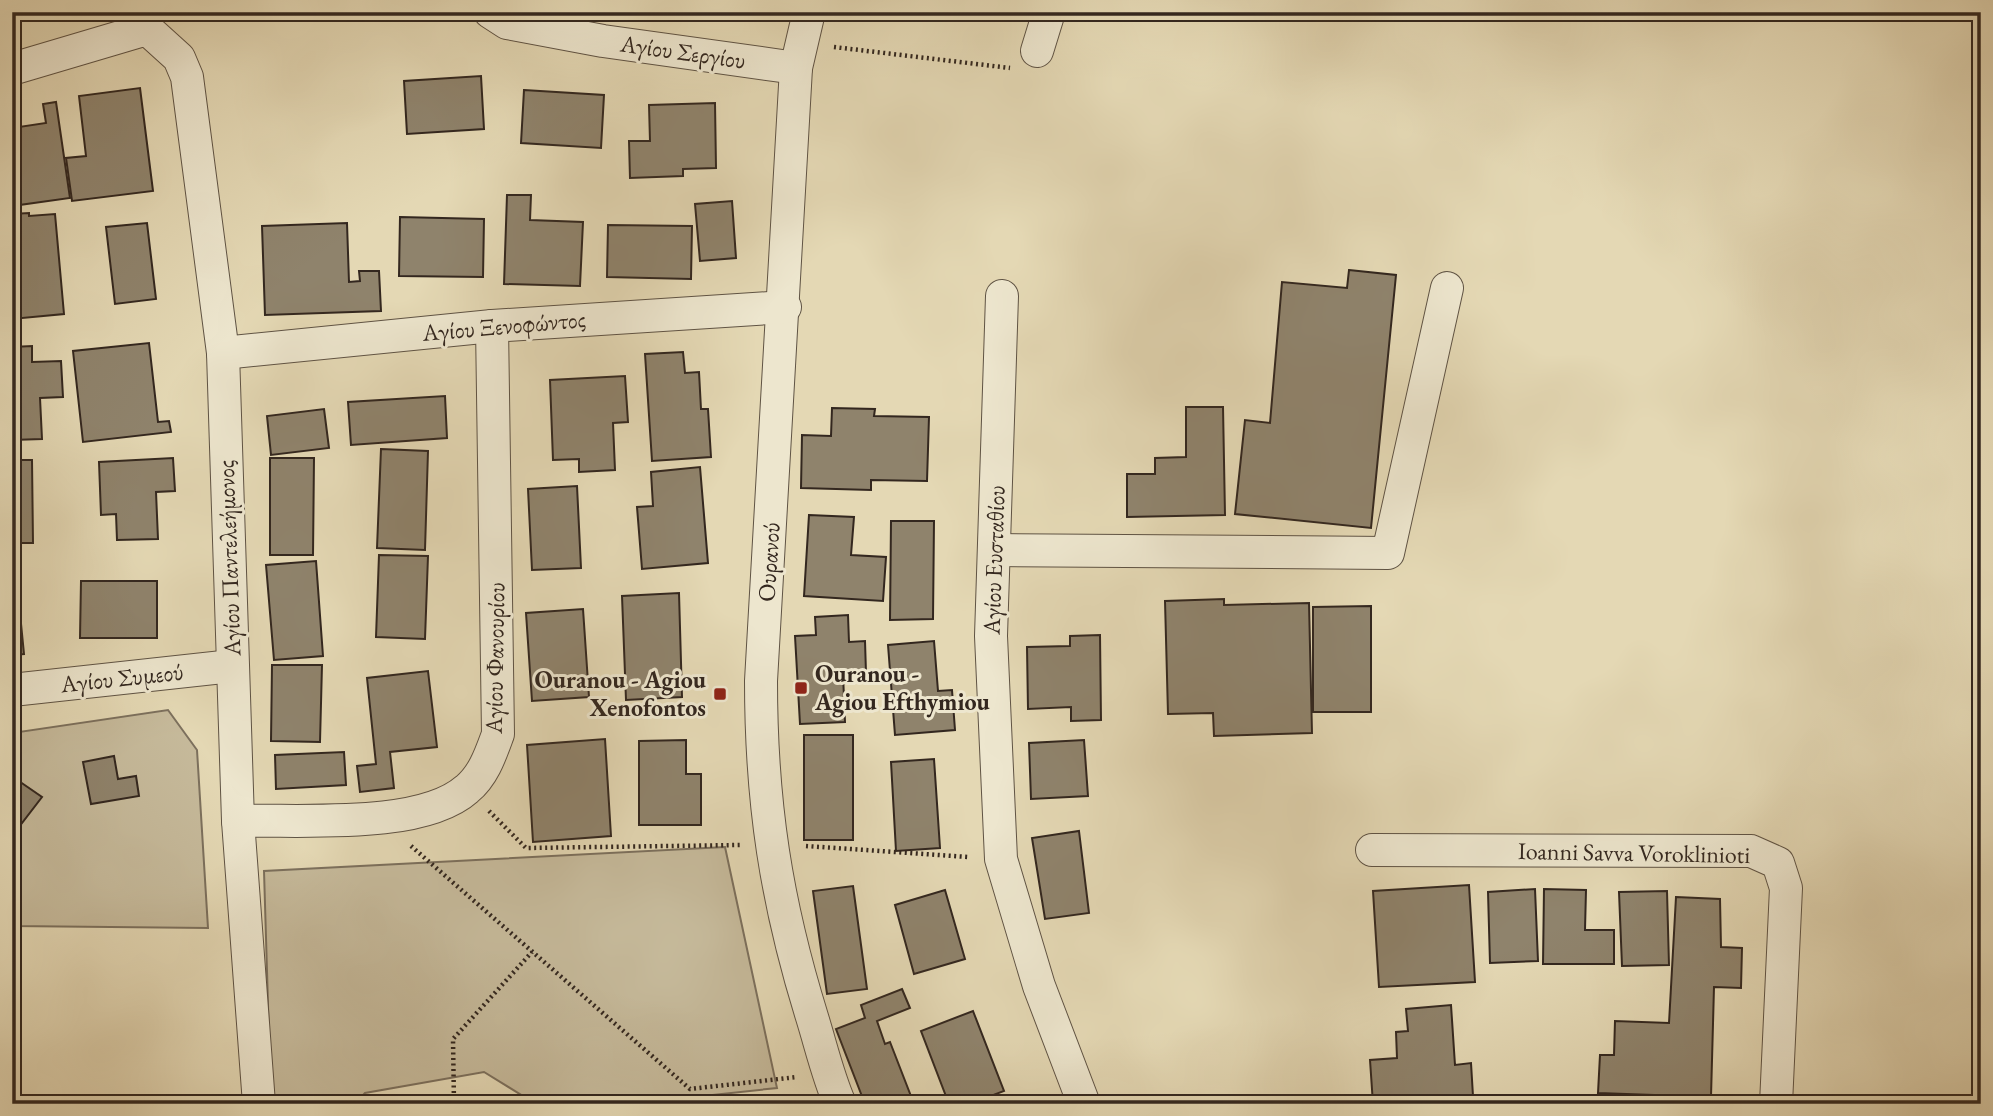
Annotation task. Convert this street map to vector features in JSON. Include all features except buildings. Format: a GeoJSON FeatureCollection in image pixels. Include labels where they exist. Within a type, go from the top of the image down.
{"type":"FeatureCollection","features":[{"type":"Feature","properties":{"kind":"street","name":"Αγίου Σεργίου"},"geometry":{"type":"LineString","coordinates":[[489,12],[507,23],[589,38],[799,56]]}},
{"type":"Feature","properties":{"kind":"street","name":"Ουρανού"},"geometry":{"type":"LineString","coordinates":[[809,12],[799,56],[761,681],[761,760],[770,844],[791,948],[840,1104]]}},
{"type":"Feature","properties":{"kind":"street"},"geometry":{"type":"LineString","coordinates":[[1037,51],[1049,12]]}},
{"type":"Feature","properties":{"kind":"street","name":"Αγίου Παντελεήμονος"},"geometry":{"type":"LineString","coordinates":[[12,69],[147,29],[179,58],[187,77],[223,353],[238,821],[259,1104]]}},
{"type":"Feature","properties":{"kind":"street"},"geometry":{"type":"LineString","coordinates":[[994,550],[1388,553],[1447,288]]}},
{"type":"Feature","properties":{"kind":"street","name":"Αγίου Ευσταθίου"},"geometry":{"type":"LineString","coordinates":[[1002,296],[991,636],[1001,859],[1039,986],[1084,1104]]}},
{"type":"Feature","properties":{"kind":"street","name":"Αγίου Ξενοφώντος"},"geometry":{"type":"LineString","coordinates":[[223,353],[492,326],[785,307]]}},
{"type":"Feature","properties":{"kind":"street","name":"Αγίου Φανουρίου"},"geometry":{"type":"LineString","coordinates":[[238,821],[399,818],[435,810],[468,789],[486,766],[498,734],[492,326]]}},
{"type":"Feature","properties":{"kind":"street","name":"Αγίου Συμεού"},"geometry":{"type":"LineString","coordinates":[[12,690],[232,666]]}},
{"type":"Feature","properties":{"kind":"street","name":"Ioanni Savva Voroklinioti"},"geometry":{"type":"LineString","coordinates":[[1372,850],[1751,851],[1778,863],[1786,888],[1776,1104]]}},
{"type":"Feature","properties":{"kind":"path"},"geometry":{"type":"LineString","coordinates":[[799,56],[1011,68],[1037,51]]}},
{"type":"Feature","properties":{"kind":"path"},"geometry":{"type":"LineString","coordinates":[[468,789],[526,848],[770,844],[1001,859]]}},
{"type":"Feature","properties":{"kind":"path"},"geometry":{"type":"LineString","coordinates":[[379,818],[690,1090],[829,1073]]}},
{"type":"Feature","properties":{"kind":"path"},"geometry":{"type":"LineString","coordinates":[[454,1104],[453,1040],[532,952]]}},
{"type":"Feature","properties":{"kind":"shaded area"},"geometry":{"type":"Polygon","coordinates":[[[168,710],[197,750],[208,928],[12,926],[12,733],[168,710]]]}},
{"type":"Feature","properties":{"kind":"shaded area"},"geometry":{"type":"Polygon","coordinates":[[[725,847],[777,1088],[628,1104],[536,1104],[484,1072],[365,1093],[355,1104],[271,1104],[264,871],[725,847]]]}},
{"type":"Feature","properties":{"kind":"place","name":"Ouranou - Agiou Efthymiou"},"geometry":{"type":"Point","coordinates":[801,688]}},
{"type":"Feature","properties":{"kind":"place","name":"Ouranou - Agiou Xenofontos"},"geometry":{"type":"Point","coordinates":[720,694]}}]}
